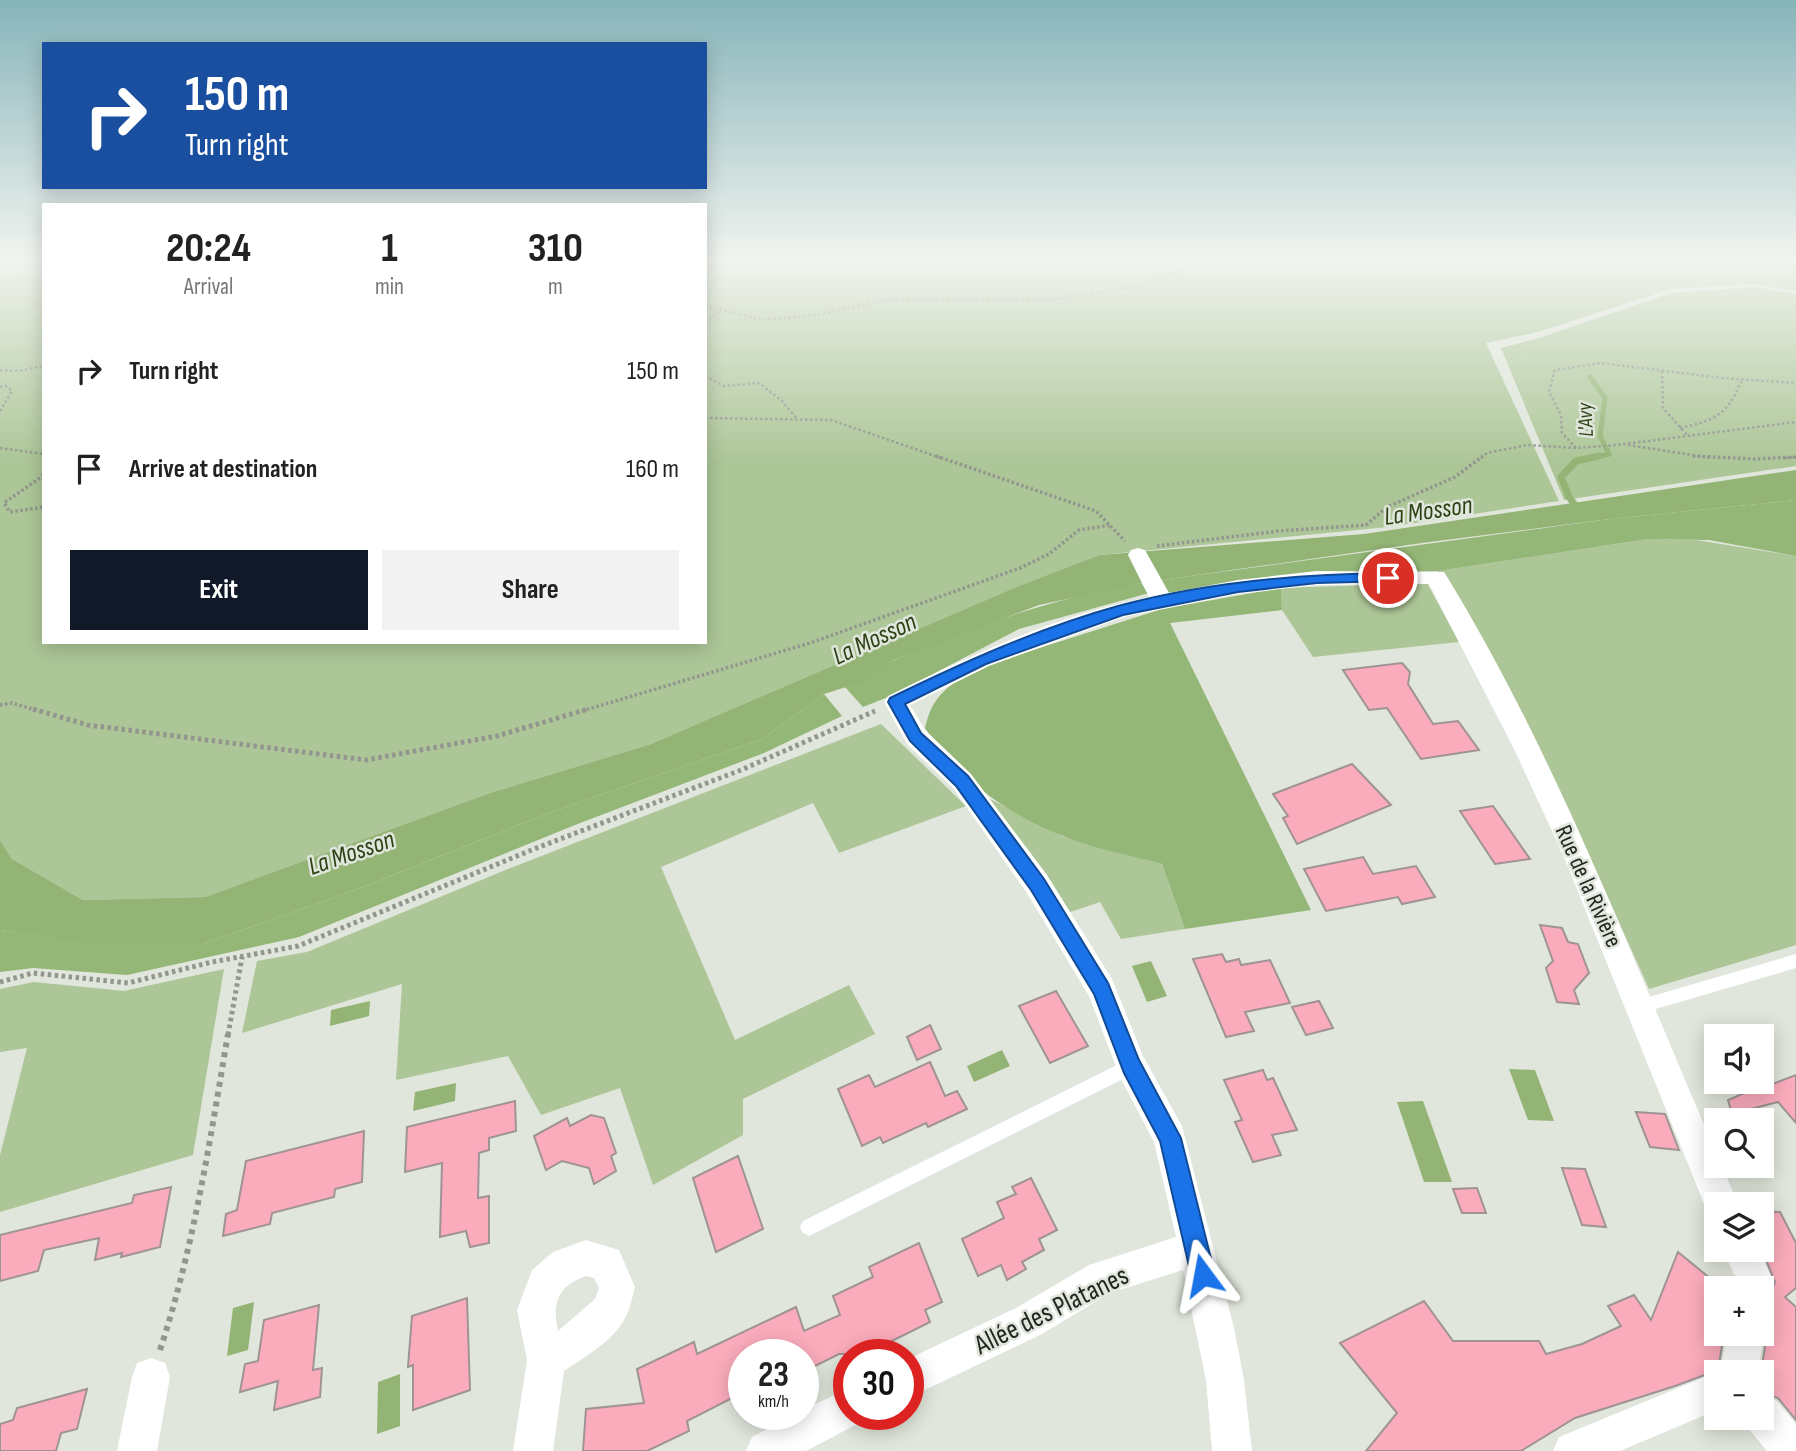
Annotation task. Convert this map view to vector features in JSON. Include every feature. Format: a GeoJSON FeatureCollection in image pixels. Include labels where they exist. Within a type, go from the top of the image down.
{"type":"FeatureCollection","features":[{"type":"Feature","properties":{"kind":"street"},"geometry":{"type":"LineString","coordinates":[[1138,555],[1159,595],[981,660],[896,702],[916,737],[962,781],[1037,884],[1101,989],[1131,1066],[1170,1138],[1225,1380],[1233,1451]]}},
{"type":"Feature","properties":{"kind":"street","name":"Rue de la Rivière"},"geometry":{"type":"LineString","coordinates":[[1159,595],[1317,578],[1436,577],[1556,808],[1642,1006],[1716,1192]]}},
{"type":"Feature","properties":{"kind":"street","name":"Allée des Platanes"},"geometry":{"type":"LineString","coordinates":[[924,1370],[1028,1321],[1102,1278],[1197,1248]]}},
{"type":"Feature","properties":{"kind":"street"},"geometry":{"type":"LineString","coordinates":[[533,1451],[546,1360]]}},
{"type":"Feature","properties":{"kind":"street"},"geometry":{"type":"LineString","coordinates":[[137,1451],[151,1377]]}},
{"type":"Feature","properties":{"kind":"street"},"geometry":{"type":"LineString","coordinates":[[1579,1448],[1704,1396]]}},
{"type":"Feature","properties":{"kind":"street"},"geometry":{"type":"LineString","coordinates":[[766,1451],[833,1415]]}},
{"type":"Feature","properties":{"kind":"street"},"geometry":{"type":"LineString","coordinates":[[1774,1428],[1793,1451]]}},
{"type":"Feature","properties":{"kind":"lane"},"geometry":{"type":"LineString","coordinates":[[1642,1006],[1796,961]]}},
{"type":"Feature","properties":{"kind":"lane"},"geometry":{"type":"LineString","coordinates":[[809,1227],[1131,1066]]}},
{"type":"Feature","properties":{"kind":"path"},"geometry":{"type":"LineString","coordinates":[[1576,448],[1562,433],[1561,415],[1549,391],[1555,370],[1577,362],[1796,383]]}},
{"type":"Feature","properties":{"kind":"path"},"geometry":{"type":"LineString","coordinates":[[0,370],[18,371],[42,366]]}},
{"type":"Feature","properties":{"kind":"path"},"geometry":{"type":"LineString","coordinates":[[1662,371],[1663,408],[1689,436]]}},
{"type":"Feature","properties":{"kind":"path"},"geometry":{"type":"LineString","coordinates":[[707,378],[712,383],[735,388],[759,383],[782,401],[798,419]]}},
{"type":"Feature","properties":{"kind":"path"},"geometry":{"type":"LineString","coordinates":[[1680,428],[1693,426],[1726,408],[1735,400],[1740,383],[1746,379]]}},
{"type":"Feature","properties":{"kind":"path"},"geometry":{"type":"LineString","coordinates":[[0,387],[6,386],[12,391],[0,411]]}},
{"type":"Feature","properties":{"kind":"path"},"geometry":{"type":"LineString","coordinates":[[707,418],[831,420],[1096,511],[1138,555],[1154,547],[1279,531],[1366,525],[1387,507],[1455,477],[1487,453],[1527,445],[1576,448],[1617,445],[1796,422]]}},
{"type":"Feature","properties":{"kind":"path"},"geometry":{"type":"LineString","coordinates":[[1623,444],[1675,456],[1740,461],[1796,457]]}},
{"type":"Feature","properties":{"kind":"path"},"geometry":{"type":"LineString","coordinates":[[0,449],[42,454]]}},
{"type":"Feature","properties":{"kind":"path"},"geometry":{"type":"LineString","coordinates":[[42,476],[4,503],[10,512],[42,507]]}},
{"type":"Feature","properties":{"kind":"path"},"geometry":{"type":"LineString","coordinates":[[0,705],[12,703],[88,725],[366,760],[496,736],[808,644],[1020,568],[1049,554],[1079,530],[1111,526]]}},
{"type":"Feature","properties":{"kind":"path"},"geometry":{"type":"LineString","coordinates":[[0,982],[33,973],[128,983],[298,946],[539,847],[741,770],[896,702]]}},
{"type":"Feature","properties":{"kind":"path"},"geometry":{"type":"LineString","coordinates":[[151,1377],[177,1298],[194,1229],[242,957]]}},
{"type":"Feature","properties":{"kind":"shaded area"},"geometry":{"type":"Polygon","coordinates":[[[0,328],[42,328],[42,644],[707,644],[707,328],[1551,328],[1486,343],[1559,501],[1388,527],[1100,555],[651,744],[490,793],[205,897],[83,900],[12,859],[0,840],[0,328]]]}},
{"type":"Feature","properties":{"kind":"shaded area"},"geometry":{"type":"Polygon","coordinates":[[[1569,328],[1796,328],[1796,466],[1564,500],[1501,348],[1569,328]]]}},
{"type":"Feature","properties":{"kind":"shaded area"},"geometry":{"type":"Polygon","coordinates":[[[1796,500],[1796,556],[1709,540],[1648,539],[1438,571],[1292,575],[1166,593],[1161,580],[1610,519],[1796,500]]]}},
{"type":"Feature","properties":{"kind":"shaded area"},"geometry":{"type":"Polygon","coordinates":[[[1648,539],[1696,540],[1796,556],[1796,945],[1649,989],[1569,810],[1438,571],[1648,539]]]}},
{"type":"Feature","properties":{"kind":"shaded area"},"geometry":{"type":"Polygon","coordinates":[[[1141,583],[1149,593],[1019,629],[893,695],[863,707],[845,687],[897,659],[986,624],[1047,604],[1141,583]]]}},
{"type":"Feature","properties":{"kind":"shaded area"},"geometry":{"type":"Polygon","coordinates":[[[1427,583],[1459,642],[1313,657],[1282,610],[1281,588],[1427,583]]]}},
{"type":"Feature","properties":{"kind":"shaded area"},"geometry":{"type":"Polygon","coordinates":[[[1281,588],[1282,610],[1170,623],[1311,910],[1185,929],[1162,864],[1075,841],[1023,817],[968,779],[925,728],[937,699],[974,669],[1162,609],[1281,588]]]}},
{"type":"Feature","properties":{"kind":"shaded area"},"geometry":{"type":"Polygon","coordinates":[[[824,694],[842,716],[764,753],[575,825],[299,937],[127,975],[33,968],[0,972],[0,930],[55,937],[197,946],[355,890],[551,812],[762,739],[824,694]]]}},
{"type":"Feature","properties":{"kind":"shaded area"},"geometry":{"type":"Polygon","coordinates":[[[881,724],[966,806],[839,853],[813,803],[661,867],[735,1040],[849,985],[875,1034],[743,1099],[743,1135],[653,1185],[620,1088],[541,1115],[508,1056],[396,1080],[402,984],[242,1033],[257,961],[307,952],[503,871],[881,724]]]}},
{"type":"Feature","properties":{"kind":"shaded area"},"geometry":{"type":"Polygon","coordinates":[[[990,799],[1064,837],[1162,864],[1185,929],[1121,939],[1100,902],[1067,913],[990,799]]]}},
{"type":"Feature","properties":{"kind":"shaded area"},"geometry":{"type":"Polygon","coordinates":[[[224,969],[193,1155],[0,1212],[0,1155],[27,1048],[0,1052],[0,989],[34,982],[124,991],[224,969]]]}},
{"type":"Feature","properties":{"kind":"water","name":"La Mosson"},"geometry":{"type":"Polygon","coordinates":[[[1796,470],[1796,500],[1610,519],[1422,543],[1141,583],[1039,605],[894,660],[862,682],[824,694],[762,739],[551,812],[355,890],[197,946],[102,944],[0,930],[0,840],[12,859],[83,900],[205,897],[490,793],[651,744],[1017,587],[1100,555],[1364,534],[1796,470]]]}},
{"type":"Feature","properties":{"kind":"water"},"geometry":{"type":"Polygon","coordinates":[[[1151,961],[1167,996],[1147,1002],[1132,966],[1151,961]]]}},
{"type":"Feature","properties":{"kind":"water"},"geometry":{"type":"Polygon","coordinates":[[[370,1001],[369,1016],[330,1026],[331,1010],[370,1001]]]}},
{"type":"Feature","properties":{"kind":"water"},"geometry":{"type":"Polygon","coordinates":[[[1002,1050],[1010,1066],[974,1082],[967,1066],[1002,1050]]]}},
{"type":"Feature","properties":{"kind":"water"},"geometry":{"type":"Polygon","coordinates":[[[1509,1069],[1535,1070],[1554,1121],[1528,1120],[1509,1069]]]}},
{"type":"Feature","properties":{"kind":"water"},"geometry":{"type":"Polygon","coordinates":[[[456,1083],[455,1101],[413,1111],[415,1092],[456,1083]]]}},
{"type":"Feature","properties":{"kind":"water"},"geometry":{"type":"Polygon","coordinates":[[[1423,1101],[1452,1182],[1424,1182],[1397,1102],[1423,1101]]]}},
{"type":"Feature","properties":{"kind":"water"},"geometry":{"type":"Polygon","coordinates":[[[254,1302],[248,1350],[227,1356],[233,1308],[254,1302]]]}},
{"type":"Feature","properties":{"kind":"water"},"geometry":{"type":"Polygon","coordinates":[[[400,1374],[400,1426],[377,1434],[378,1382],[400,1374]]]}},
{"type":"Feature","properties":{"kind":"building"},"geometry":{"type":"Polygon","coordinates":[[[1402,663],[1410,672],[1408,684],[1433,724],[1458,721],[1479,750],[1421,759],[1387,708],[1369,710],[1343,670],[1402,663]]]}},
{"type":"Feature","properties":{"kind":"building"},"geometry":{"type":"Polygon","coordinates":[[[1352,764],[1391,805],[1297,844],[1283,818],[1288,816],[1273,794],[1352,764]]]}},
{"type":"Feature","properties":{"kind":"building"},"geometry":{"type":"Polygon","coordinates":[[[1493,806],[1530,859],[1495,864],[1460,811],[1493,806]]]}},
{"type":"Feature","properties":{"kind":"building"},"geometry":{"type":"Polygon","coordinates":[[[1363,857],[1373,874],[1416,866],[1435,897],[1402,904],[1398,897],[1326,911],[1304,869],[1363,857]]]}},
{"type":"Feature","properties":{"kind":"building"},"geometry":{"type":"Polygon","coordinates":[[[1540,925],[1562,928],[1568,942],[1578,944],[1589,973],[1574,990],[1579,1004],[1557,1002],[1546,968],[1553,961],[1540,925]]]}},
{"type":"Feature","properties":{"kind":"building"},"geometry":{"type":"Polygon","coordinates":[[[1222,954],[1226,962],[1239,959],[1241,965],[1270,960],[1290,1003],[1245,1012],[1254,1031],[1226,1037],[1193,959],[1222,954]]]}},
{"type":"Feature","properties":{"kind":"building"},"geometry":{"type":"Polygon","coordinates":[[[1056,991],[1088,1046],[1050,1063],[1019,1006],[1056,991]]]}},
{"type":"Feature","properties":{"kind":"building"},"geometry":{"type":"Polygon","coordinates":[[[1319,1001],[1333,1028],[1306,1035],[1292,1007],[1319,1001]]]}},
{"type":"Feature","properties":{"kind":"building"},"geometry":{"type":"Polygon","coordinates":[[[930,1025],[941,1049],[917,1060],[907,1037],[930,1025]]]}},
{"type":"Feature","properties":{"kind":"building"},"geometry":{"type":"Polygon","coordinates":[[[930,1062],[945,1096],[957,1091],[967,1109],[928,1127],[926,1123],[883,1143],[880,1137],[862,1146],[838,1089],[869,1075],[875,1087],[930,1062]]]}},
{"type":"Feature","properties":{"kind":"building"},"geometry":{"type":"Polygon","coordinates":[[[1263,1070],[1267,1080],[1273,1078],[1297,1130],[1272,1135],[1281,1155],[1253,1162],[1235,1122],[1242,1120],[1224,1080],[1263,1070]]]}},
{"type":"Feature","properties":{"kind":"building"},"geometry":{"type":"Polygon","coordinates":[[[1796,1075],[1796,1123],[1778,1102],[1755,1108],[1730,1108],[1728,1100],[1742,1094],[1774,1094],[1774,1083],[1796,1075]]]}},
{"type":"Feature","properties":{"kind":"building"},"geometry":{"type":"Polygon","coordinates":[[[515,1101],[516,1131],[489,1138],[489,1150],[479,1153],[478,1198],[489,1196],[489,1243],[470,1247],[466,1231],[440,1237],[442,1163],[405,1172],[407,1127],[515,1101]]]}},
{"type":"Feature","properties":{"kind":"building"},"geometry":{"type":"Polygon","coordinates":[[[1636,1112],[1665,1114],[1679,1150],[1650,1147],[1636,1112]]]}},
{"type":"Feature","properties":{"kind":"building"},"geometry":{"type":"Polygon","coordinates":[[[591,1115],[604,1118],[616,1153],[611,1156],[616,1171],[594,1184],[589,1168],[562,1161],[546,1170],[534,1136],[567,1118],[570,1126],[591,1115]]]}},
{"type":"Feature","properties":{"kind":"building"},"geometry":{"type":"Polygon","coordinates":[[[364,1131],[362,1182],[335,1189],[334,1197],[272,1213],[270,1224],[223,1236],[226,1214],[237,1210],[246,1161],[364,1131]]]}},
{"type":"Feature","properties":{"kind":"building"},"geometry":{"type":"Polygon","coordinates":[[[738,1156],[763,1229],[716,1252],[693,1178],[738,1156]]]}},
{"type":"Feature","properties":{"kind":"building"},"geometry":{"type":"Polygon","coordinates":[[[1562,1168],[1585,1169],[1606,1227],[1582,1225],[1562,1168]]]}},
{"type":"Feature","properties":{"kind":"building"},"geometry":{"type":"Polygon","coordinates":[[[1031,1178],[1057,1230],[1039,1239],[1044,1250],[1022,1262],[1026,1269],[1007,1280],[1001,1265],[978,1276],[962,1239],[1004,1218],[997,1202],[1016,1194],[1012,1187],[1031,1178]]]}},
{"type":"Feature","properties":{"kind":"building"},"geometry":{"type":"Polygon","coordinates":[[[171,1187],[160,1247],[121,1257],[122,1253],[95,1260],[99,1238],[44,1250],[38,1271],[0,1281],[0,1235],[132,1203],[134,1195],[171,1187]]]}},
{"type":"Feature","properties":{"kind":"building"},"geometry":{"type":"Polygon","coordinates":[[[1477,1188],[1486,1213],[1462,1213],[1453,1189],[1477,1188]]]}},
{"type":"Feature","properties":{"kind":"building"},"geometry":{"type":"Polygon","coordinates":[[[1774,1212],[1780,1212],[1796,1243],[1796,1288],[1785,1297],[1796,1307],[1796,1420],[1774,1397],[1774,1360],[1763,1360],[1765,1346],[1774,1346],[1775,1282],[1767,1262],[1774,1262],[1774,1212]]]}},
{"type":"Feature","properties":{"kind":"building"},"geometry":{"type":"Polygon","coordinates":[[[919,1243],[942,1302],[925,1310],[930,1322],[896,1339],[833,1339],[833,1357],[819,1364],[819,1339],[729,1339],[796,1307],[804,1331],[840,1315],[833,1296],[873,1277],[869,1267],[919,1243]]]}},
{"type":"Feature","properties":{"kind":"building"},"geometry":{"type":"Polygon","coordinates":[[[1678,1252],[1707,1276],[1704,1276],[1704,1346],[1722,1346],[1720,1360],[1704,1360],[1704,1375],[1575,1418],[1521,1451],[1366,1451],[1397,1413],[1340,1343],[1424,1301],[1453,1341],[1539,1341],[1546,1354],[1582,1344],[1621,1326],[1608,1306],[1634,1295],[1651,1320],[1678,1252]]]}},
{"type":"Feature","properties":{"kind":"building"},"geometry":{"type":"Polygon","coordinates":[[[467,1298],[470,1390],[413,1410],[413,1365],[408,1367],[412,1316],[467,1298]]]}},
{"type":"Feature","properties":{"kind":"building"},"geometry":{"type":"Polygon","coordinates":[[[319,1305],[313,1370],[322,1368],[320,1397],[274,1410],[278,1381],[240,1392],[245,1364],[258,1361],[264,1320],[319,1305]]]}},
{"type":"Feature","properties":{"kind":"building"},"geometry":{"type":"Polygon","coordinates":[[[728,1339],[728,1400],[687,1421],[689,1431],[647,1451],[583,1451],[586,1409],[644,1403],[637,1369],[694,1342],[697,1354],[728,1339]]]}},
{"type":"Feature","properties":{"kind":"building"},"geometry":{"type":"Polygon","coordinates":[[[87,1389],[77,1429],[61,1433],[56,1451],[0,1451],[0,1424],[13,1420],[17,1408],[87,1389]]]}},
{"type":"Feature","properties":{"kind":"waterway","name":"L'Avy"},"geometry":{"type":"LineString","coordinates":[[1590,377],[1605,398],[1600,436],[1609,454],[1591,458]]}},
{"type":"Feature","properties":{"kind":"waterway","name":"L'Avy"},"geometry":{"type":"LineString","coordinates":[[1578,509],[1569,497],[1561,477],[1576,461],[1599,456]]}},
{"type":"Feature","properties":{"kind":"route"},"geometry":{"type":"LineString","coordinates":[[1203,1275],[1170,1138],[1131,1066],[1101,989],[1037,884],[962,781],[916,737],[896,702],[981,660],[1120,610],[1238,587],[1317,578],[1388,578]]}}]}
